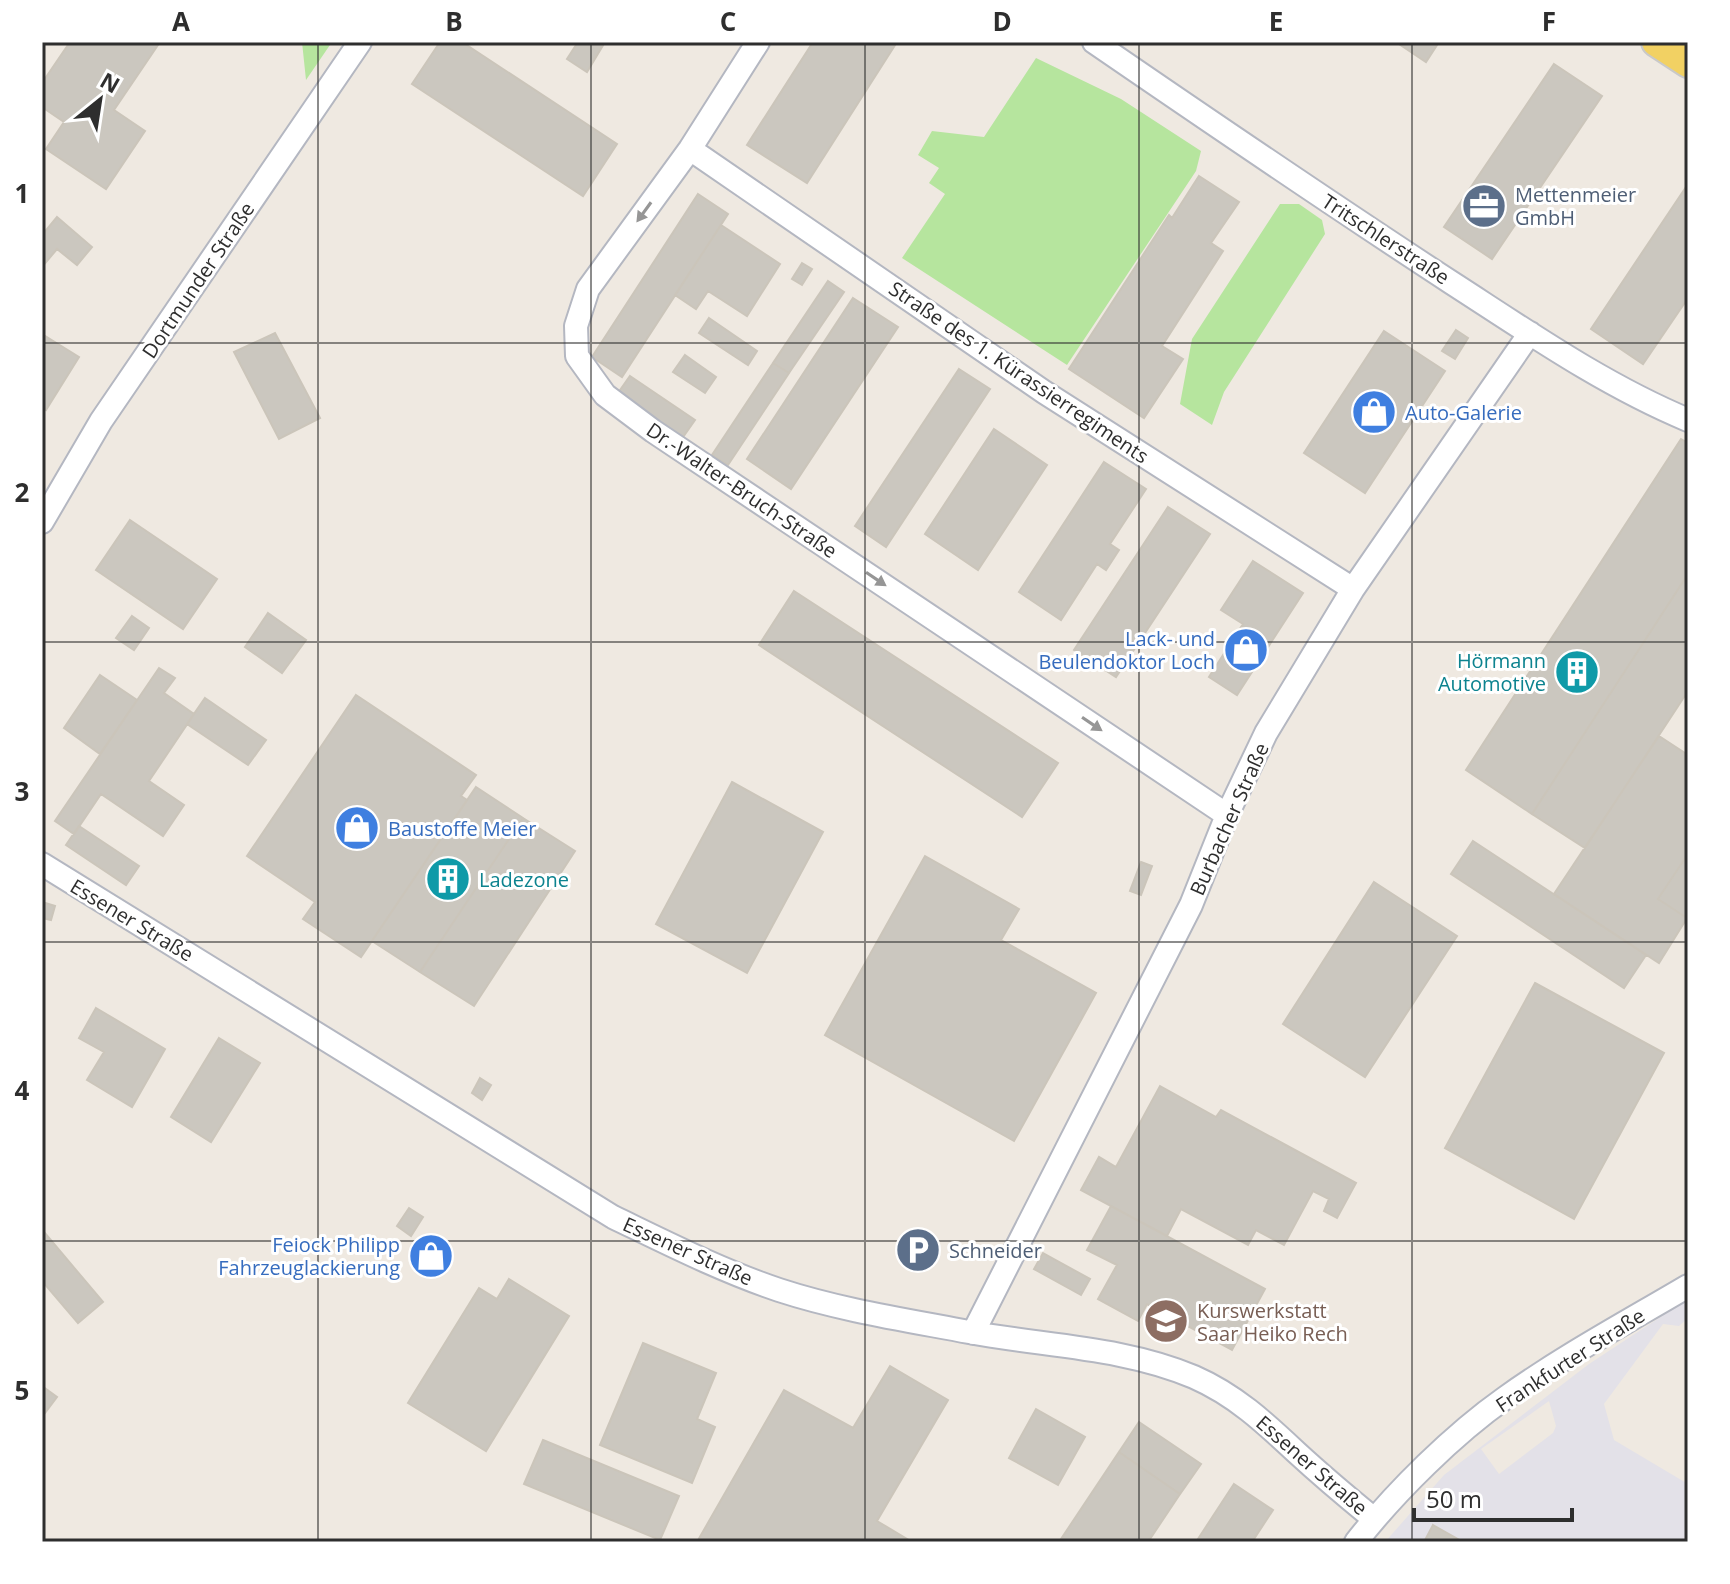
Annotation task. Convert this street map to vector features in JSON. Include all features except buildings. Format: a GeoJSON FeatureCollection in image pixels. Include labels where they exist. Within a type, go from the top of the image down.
{"type":"FeatureCollection","features":[{"type":"Feature","properties":{"kind":"main road"},"geometry":{"type":"LineString","coordinates":[[1656,42],[1688,63]]}},
{"type":"Feature","properties":{"kind":"street","name":"Dortmunder Straße"},"geometry":{"type":"LineString","coordinates":[[42,522],[101,421],[360,42]]}},
{"type":"Feature","properties":{"kind":"street","name":"Dr.-Walter-Bruch-Straße"},"geometry":{"type":"LineString","coordinates":[[758,42],[690,149],[588,289],[576,326],[577,356],[605,395],[653,431],[1227,815]]}},
{"type":"Feature","properties":{"kind":"street","name":"Tritschlerstraße"},"geometry":{"type":"LineString","coordinates":[[1094,42],[1530,333],[1647,403],[1688,420]]}},
{"type":"Feature","properties":{"kind":"street","name":"Straße des 1. Kürassierregiments"},"geometry":{"type":"LineString","coordinates":[[690,149],[1044,392],[1353,589]]}},
{"type":"Feature","properties":{"kind":"street","name":"Burbacher Straße"},"geometry":{"type":"LineString","coordinates":[[973,1333],[1191,905],[1227,815],[1266,733],[1353,589],[1530,333]]}},
{"type":"Feature","properties":{"kind":"street","name":"Essener Straße"},"geometry":{"type":"LineString","coordinates":[[42,864],[613,1217],[704,1261],[780,1290],[973,1333],[1129,1357],[1163,1365],[1196,1378],[1231,1396],[1266,1423],[1374,1519]]}},
{"type":"Feature","properties":{"kind":"street","name":"Frankfurter Straße"},"geometry":{"type":"LineString","coordinates":[[1356,1542],[1374,1519],[1446,1448],[1503,1399],[1562,1360],[1688,1286]]}},
{"type":"Feature","properties":{"kind":"shaded area"},"geometry":{"type":"Polygon","coordinates":[[[1688,1299],[1688,1318],[1679,1326],[1663,1324],[1604,1404],[1614,1440],[1688,1484],[1688,1542],[1385,1542],[1444,1475],[1589,1364],[1688,1299]],[[1549,1401],[1481,1449],[1499,1474],[1553,1433],[1556,1426],[1549,1401]]]}},
{"type":"Feature","properties":{"kind":"green space"},"geometry":{"type":"Polygon","coordinates":[[[302,42],[332,42],[306,80],[302,42]]]}},
{"type":"Feature","properties":{"kind":"green space"},"geometry":{"type":"Polygon","coordinates":[[[1036,58],[1121,99],[1201,151],[1196,171],[1067,365],[902,258],[945,194],[929,183],[939,168],[918,155],[932,131],[984,137],[1036,58]]]}},
{"type":"Feature","properties":{"kind":"green space"},"geometry":{"type":"Polygon","coordinates":[[[1280,204],[1299,204],[1322,220],[1325,234],[1224,392],[1212,425],[1180,404],[1192,339],[1280,204]]]}},
{"type":"Feature","properties":{"kind":"place","name":"Mettenmeier GmbH"},"geometry":{"type":"Point","coordinates":[1484,206]}},
{"type":"Feature","properties":{"kind":"place","name":"Auto-Galerie"},"geometry":{"type":"Point","coordinates":[1374,412]}},
{"type":"Feature","properties":{"kind":"place","name":"Lack- und Beulendoktor Loch"},"geometry":{"type":"Point","coordinates":[1246,650]}},
{"type":"Feature","properties":{"kind":"place","name":"Hörmann Automotive"},"geometry":{"type":"Point","coordinates":[1577,672]}},
{"type":"Feature","properties":{"kind":"place","name":"Baustoffe Meier"},"geometry":{"type":"Point","coordinates":[357,828]}},
{"type":"Feature","properties":{"kind":"place","name":"Ladezone"},"geometry":{"type":"Point","coordinates":[448,879]}},
{"type":"Feature","properties":{"kind":"place","name":"Schneider"},"geometry":{"type":"Point","coordinates":[918,1250]}},
{"type":"Feature","properties":{"kind":"place","name":"Feiock Philipp Fahrzeuglackierung"},"geometry":{"type":"Point","coordinates":[431,1256]}},
{"type":"Feature","properties":{"kind":"place","name":"Kurswerkstatt Saar Heiko Rech"},"geometry":{"type":"Point","coordinates":[1166,1321]}}]}
